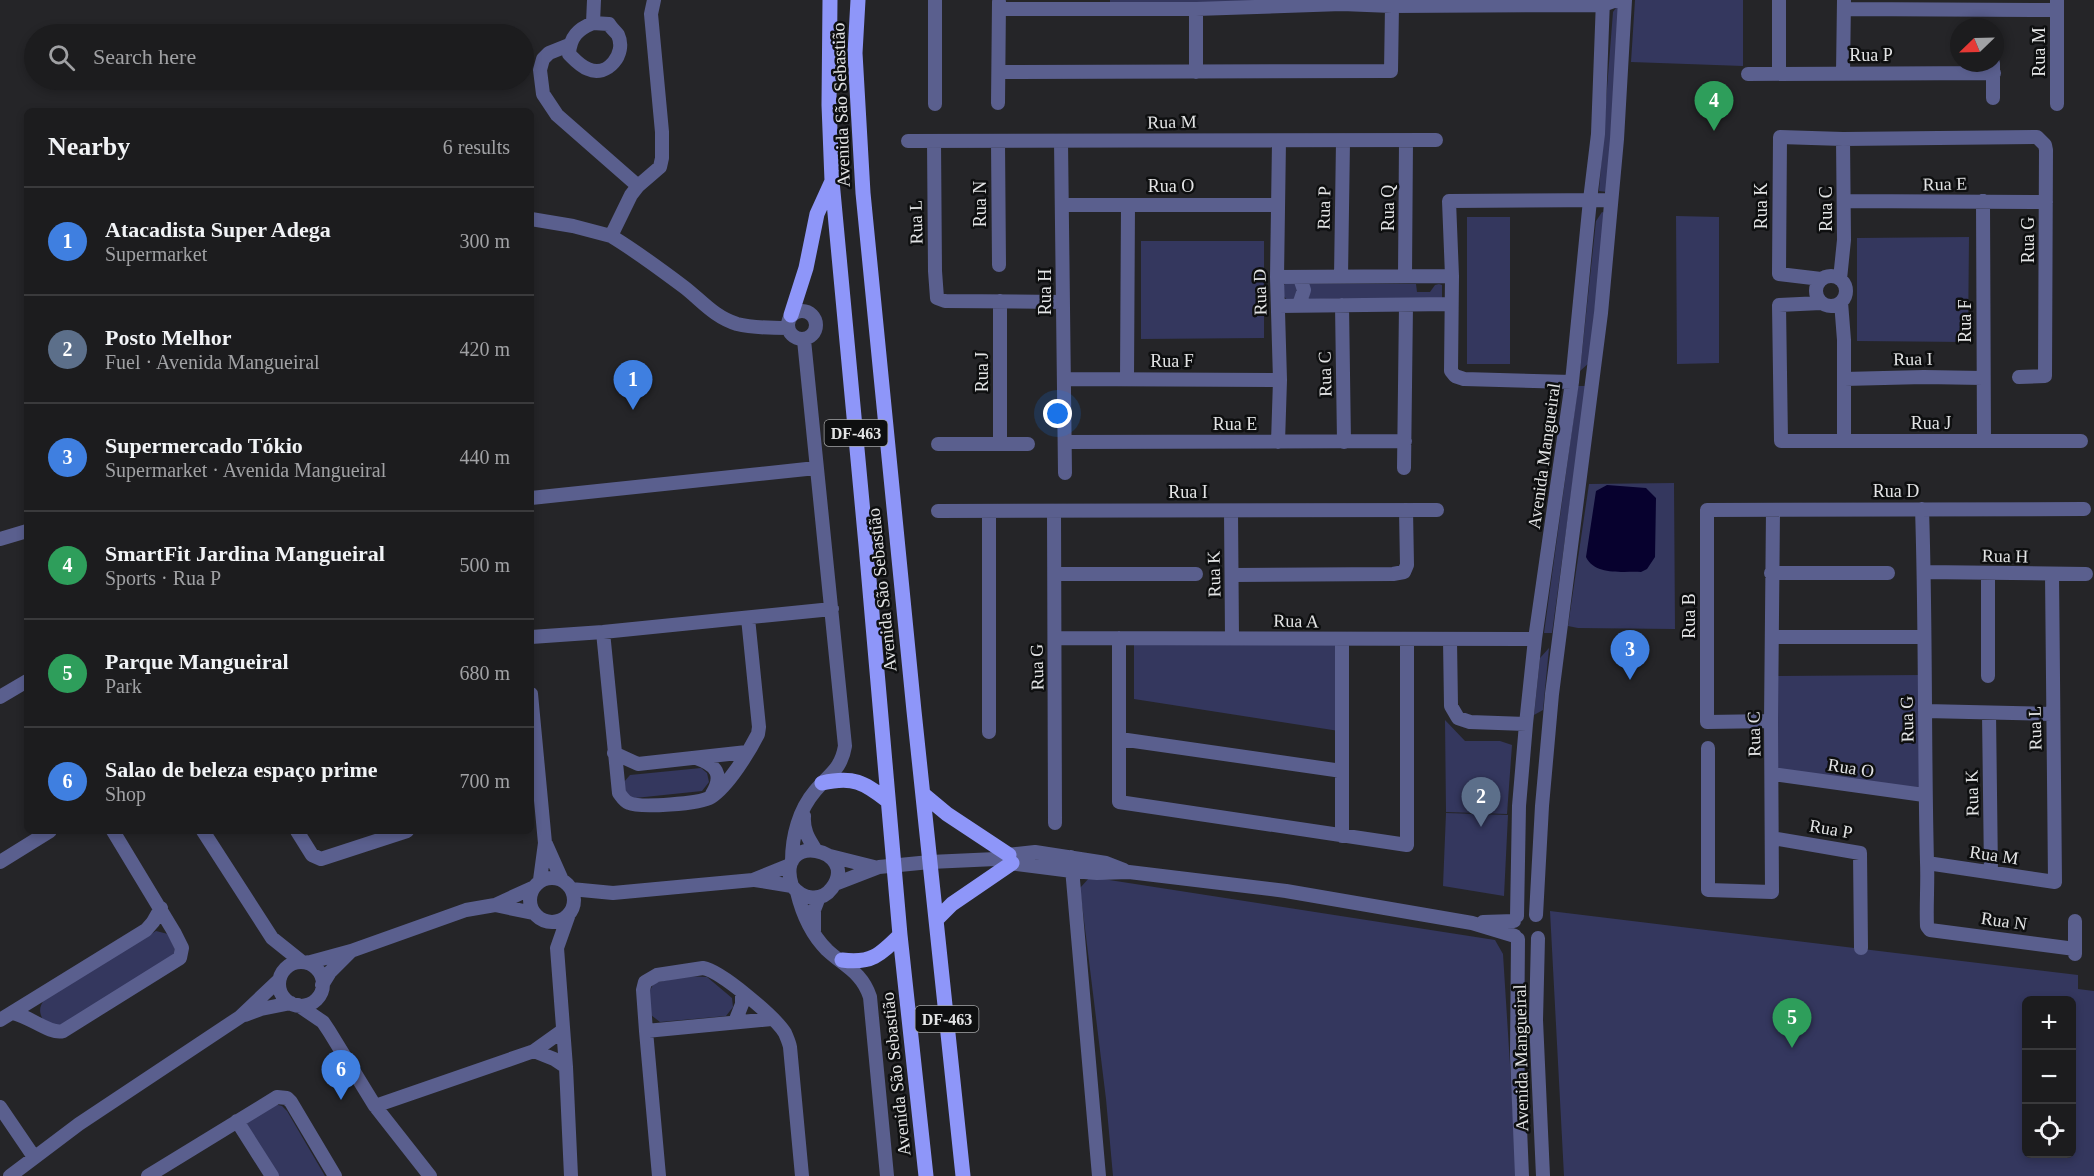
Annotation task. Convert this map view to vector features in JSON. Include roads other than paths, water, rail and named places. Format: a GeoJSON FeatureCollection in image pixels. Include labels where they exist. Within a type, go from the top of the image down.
{"type":"FeatureCollection","features":[{"type":"Feature","properties":{"kind":"main road","name":"Avenida São Sebastião"},"geometry":{"type":"LineString","coordinates":[[830,0],[829,105],[832,181],[900,935],[926,1176]]}},
{"type":"Feature","properties":{"kind":"main road"},"geometry":{"type":"LineString","coordinates":[[851,0],[850,23],[855,53]]}},
{"type":"Feature","properties":{"kind":"main road","name":"Avenida São Sebastião"},"geometry":{"type":"LineString","coordinates":[[858,0],[855,53],[862,194],[963,1176]]}},
{"type":"Feature","properties":{"kind":"main road"},"geometry":{"type":"LineString","coordinates":[[790,322],[806,268],[817,214],[832,181]]}},
{"type":"Feature","properties":{"kind":"main road"},"geometry":{"type":"LineString","coordinates":[[822,783],[839,779],[859,782],[888,801]]}},
{"type":"Feature","properties":{"kind":"main road"},"geometry":{"type":"LineString","coordinates":[[923,794],[1006,859],[936,920]]}},
{"type":"Feature","properties":{"kind":"main road"},"geometry":{"type":"LineString","coordinates":[[842,960],[856,962],[875,957],[900,935]]}},
{"type":"Feature","properties":{"kind":"street"},"geometry":{"type":"LineString","coordinates":[[593,23],[594,0]]}},
{"type":"Feature","properties":{"kind":"street"},"geometry":{"type":"LineString","coordinates":[[611,236],[638,186],[660,167],[662,158],[662,132],[651,14],[654,0]]}},
{"type":"Feature","properties":{"kind":"street"},"geometry":{"type":"LineString","coordinates":[[935,0],[935,104]]}},
{"type":"Feature","properties":{"kind":"street"},"geometry":{"type":"LineString","coordinates":[[999,103],[999,4],[1196,9],[1277,3],[1342,2],[1392,6],[1603,3],[1617,0]]}},
{"type":"Feature","properties":{"kind":"street","name":"Avenida Mangueiral"},"geometry":{"type":"LineString","coordinates":[[1536,915],[1551,704],[1566,575],[1602,313],[1617,140],[1625,0]]}},
{"type":"Feature","properties":{"kind":"street"},"geometry":{"type":"LineString","coordinates":[[1779,0],[1779,74]]}},
{"type":"Feature","properties":{"kind":"street","name":"Avenida Mangueiral"},"geometry":{"type":"LineString","coordinates":[[1516,918],[1520,804],[1526,724],[1535,639],[1572,382],[1598,134],[1603,3]]}},
{"type":"Feature","properties":{"kind":"street"},"geometry":{"type":"LineString","coordinates":[[1844,73],[1844,4],[2057,5]]}},
{"type":"Feature","properties":{"kind":"street","name":"Rua M"},"geometry":{"type":"LineString","coordinates":[[2057,5],[2057,104]]}},
{"type":"Feature","properties":{"kind":"street"},"geometry":{"type":"LineString","coordinates":[[999,72],[1391,71],[1392,6]]}},
{"type":"Feature","properties":{"kind":"street"},"geometry":{"type":"LineString","coordinates":[[1196,9],[1196,72]]}},
{"type":"Feature","properties":{"kind":"street"},"geometry":{"type":"LineString","coordinates":[[593,23],[609,24],[618,35],[621,49],[617,59],[599,71],[589,70],[578,63],[569,54],[569,45],[575,33],[593,23]]}},
{"type":"Feature","properties":{"kind":"street"},"geometry":{"type":"LineString","coordinates":[[569,45],[549,53],[543,59],[540,70],[543,94],[557,115],[638,186]]}},
{"type":"Feature","properties":{"kind":"street","name":"Rua P"},"geometry":{"type":"LineString","coordinates":[[1748,74],[1950,69]]}},
{"type":"Feature","properties":{"kind":"street"},"geometry":{"type":"LineString","coordinates":[[1993,98],[1994,72]]}},
{"type":"Feature","properties":{"kind":"street"},"geometry":{"type":"LineString","coordinates":[[1598,134],[1606,130],[1610,131],[1617,140]]}},
{"type":"Feature","properties":{"kind":"street","name":"Rua K"},"geometry":{"type":"LineString","coordinates":[[1821,279],[1779,274],[1780,137],[1843,139]]}},
{"type":"Feature","properties":{"kind":"street","name":"Rua G"},"geometry":{"type":"LineString","coordinates":[[1843,139],[2037,137],[2042,141],[2046,150],[2045,376],[2019,377]]}},
{"type":"Feature","properties":{"kind":"street","name":"Rua C"},"geometry":{"type":"LineString","coordinates":[[1840,279],[1844,240],[1843,139]]}},
{"type":"Feature","properties":{"kind":"street","name":"Rua M"},"geometry":{"type":"LineString","coordinates":[[908,141],[1436,140]]}},
{"type":"Feature","properties":{"kind":"street","name":"Rua L"},"geometry":{"type":"LineString","coordinates":[[934,141],[936,294],[940,300],[1000,301]]}},
{"type":"Feature","properties":{"kind":"street","name":"Rua H"},"geometry":{"type":"LineString","coordinates":[[1061,141],[1065,473]]}},
{"type":"Feature","properties":{"kind":"street","name":"Rua D"},"geometry":{"type":"LineString","coordinates":[[1278,442],[1280,380],[1277,277],[1280,141]]}},
{"type":"Feature","properties":{"kind":"street","name":"Rua P"},"geometry":{"type":"LineString","coordinates":[[1341,276],[1342,141]]}},
{"type":"Feature","properties":{"kind":"street","name":"Rua Q"},"geometry":{"type":"LineString","coordinates":[[1406,141],[1406,276]]}},
{"type":"Feature","properties":{"kind":"street","name":"Rua N"},"geometry":{"type":"LineString","coordinates":[[998,142],[999,265]]}},
{"type":"Feature","properties":{"kind":"street"},"geometry":{"type":"LineString","coordinates":[[1572,382],[1464,379],[1455,376],[1451,371],[1452,276],[1449,201],[1611,201]]}},
{"type":"Feature","properties":{"kind":"street","name":"Rua E"},"geometry":{"type":"LineString","coordinates":[[1844,201],[2046,202]]}},
{"type":"Feature","properties":{"kind":"street","name":"Rua F"},"geometry":{"type":"LineString","coordinates":[[1983,201],[1984,440]]}},
{"type":"Feature","properties":{"kind":"street"},"geometry":{"type":"LineString","coordinates":[[1127,378],[1128,204]]}},
{"type":"Feature","properties":{"kind":"street","name":"Rua O"},"geometry":{"type":"LineString","coordinates":[[1063,205],[1278,205]]}},
{"type":"Feature","properties":{"kind":"street"},"geometry":{"type":"LineString","coordinates":[[534,219],[611,236],[691,292],[704,306],[727,320],[755,327],[790,322],[801,310],[812,314],[817,324],[814,334],[804,340],[792,336],[790,322]]}},
{"type":"Feature","properties":{"kind":"street"},"geometry":{"type":"LineString","coordinates":[[1277,277],[1452,276]]}},
{"type":"Feature","properties":{"kind":"street"},"geometry":{"type":"LineString","coordinates":[[1834,276],[1840,279],[1845,285],[1846,293],[1841,302],[1835,306],[1821,303],[1817,297],[1817,284],[1821,279],[1834,276]]}},
{"type":"Feature","properties":{"kind":"street"},"geometry":{"type":"LineString","coordinates":[[1299,305],[1304,290],[1300,278]]}},
{"type":"Feature","properties":{"kind":"street"},"geometry":{"type":"LineString","coordinates":[[1000,301],[1062,302]]}},
{"type":"Feature","properties":{"kind":"street","name":"Rua J"},"geometry":{"type":"LineString","coordinates":[[1000,301],[1000,444]]}},
{"type":"Feature","properties":{"kind":"street"},"geometry":{"type":"LineString","coordinates":[[1841,302],[1844,318],[1844,441]]}},
{"type":"Feature","properties":{"kind":"street","name":"Rua J"},"geometry":{"type":"LineString","coordinates":[[1821,303],[1779,305],[1780,441],[2081,441]]}},
{"type":"Feature","properties":{"kind":"street"},"geometry":{"type":"LineString","coordinates":[[1278,306],[1451,304]]}},
{"type":"Feature","properties":{"kind":"street","name":"Rua C"},"geometry":{"type":"LineString","coordinates":[[1342,305],[1344,442]]}},
{"type":"Feature","properties":{"kind":"street"},"geometry":{"type":"LineString","coordinates":[[1404,468],[1406,305]]}},
{"type":"Feature","properties":{"kind":"street"},"geometry":{"type":"LineString","coordinates":[[804,340],[845,746],[839,766],[805,805],[799,818],[789,876],[814,934],[825,948],[842,960],[866,985],[870,997],[887,1176]]}},
{"type":"Feature","properties":{"kind":"street","name":"Rua I"},"geometry":{"type":"LineString","coordinates":[[1844,378],[1924,376],[1983,378]]}},
{"type":"Feature","properties":{"kind":"street","name":"Rua F"},"geometry":{"type":"LineString","coordinates":[[1064,379],[1280,380]]}},
{"type":"Feature","properties":{"kind":"street","name":"Rua E"},"geometry":{"type":"LineString","coordinates":[[1065,442],[1405,441]]}},
{"type":"Feature","properties":{"kind":"street"},"geometry":{"type":"LineString","coordinates":[[938,444],[1028,444]]}},
{"type":"Feature","properties":{"kind":"street"},"geometry":{"type":"LineString","coordinates":[[1562,457],[1571,464],[1582,463]]}},
{"type":"Feature","properties":{"kind":"street"},"geometry":{"type":"LineString","coordinates":[[534,498],[816,468]]}},
{"type":"Feature","properties":{"kind":"street","name":"Rua G"},"geometry":{"type":"LineString","coordinates":[[1922,509],[1926,711],[1924,795],[1928,929]]}},
{"type":"Feature","properties":{"kind":"street","name":"Rua D"},"geometry":{"type":"LineString","coordinates":[[1707,510],[2084,509]]}},
{"type":"Feature","properties":{"kind":"street"},"geometry":{"type":"LineString","coordinates":[[1233,574],[1396,574],[1404,572],[1407,565],[1406,510]]}},
{"type":"Feature","properties":{"kind":"street","name":"Rua I"},"geometry":{"type":"LineString","coordinates":[[938,511],[1437,510]]}},
{"type":"Feature","properties":{"kind":"street","name":"Rua B"},"geometry":{"type":"LineString","coordinates":[[1707,510],[1707,722],[1771,721]]}},
{"type":"Feature","properties":{"kind":"street","name":"Rua C"},"geometry":{"type":"LineString","coordinates":[[1708,748],[1708,890],[1773,892],[1771,573],[1773,510]]}},
{"type":"Feature","properties":{"kind":"street","name":"Rua G"},"geometry":{"type":"LineString","coordinates":[[1054,511],[1055,822]]}},
{"type":"Feature","properties":{"kind":"street","name":"Rua K"},"geometry":{"type":"LineString","coordinates":[[1231,511],[1232,638]]}},
{"type":"Feature","properties":{"kind":"street"},"geometry":{"type":"LineString","coordinates":[[989,512],[989,732]]}},
{"type":"Feature","properties":{"kind":"street"},"geometry":{"type":"LineString","coordinates":[[0,539],[24,532]]}},
{"type":"Feature","properties":{"kind":"street"},"geometry":{"type":"LineString","coordinates":[[1547,568],[1559,567],[1566,575]]}},
{"type":"Feature","properties":{"kind":"street","name":"Rua H"},"geometry":{"type":"LineString","coordinates":[[1924,572],[2086,574]]}},
{"type":"Feature","properties":{"kind":"street"},"geometry":{"type":"LineString","coordinates":[[1771,573],[1888,573]]}},
{"type":"Feature","properties":{"kind":"street"},"geometry":{"type":"LineString","coordinates":[[1055,574],[1196,574]]}},
{"type":"Feature","properties":{"kind":"street"},"geometry":{"type":"LineString","coordinates":[[1988,676],[1989,574]]}},
{"type":"Feature","properties":{"kind":"street","name":"Rua L"},"geometry":{"type":"LineString","coordinates":[[2052,574],[2055,882]]}},
{"type":"Feature","properties":{"kind":"street"},"geometry":{"type":"LineString","coordinates":[[534,637],[832,609]]}},
{"type":"Feature","properties":{"kind":"street"},"geometry":{"type":"LineString","coordinates":[[603,632],[619,793],[623,799],[634,805],[702,801],[709,798],[728,781],[754,743],[759,727],[748,618]]}},
{"type":"Feature","properties":{"kind":"street"},"geometry":{"type":"LineString","coordinates":[[1772,637],[1924,637]]}},
{"type":"Feature","properties":{"kind":"street","name":"Rua A"},"geometry":{"type":"LineString","coordinates":[[1055,638],[1535,639]]}},
{"type":"Feature","properties":{"kind":"street"},"geometry":{"type":"LineString","coordinates":[[1119,638],[1119,802],[1407,845],[1407,640]]}},
{"type":"Feature","properties":{"kind":"street"},"geometry":{"type":"LineString","coordinates":[[1342,639],[1342,836]]}},
{"type":"Feature","properties":{"kind":"street"},"geometry":{"type":"LineString","coordinates":[[1450,640],[1451,706],[1458,718],[1470,722],[1526,724]]}},
{"type":"Feature","properties":{"kind":"street"},"geometry":{"type":"LineString","coordinates":[[0,697],[24,683]]}},
{"type":"Feature","properties":{"kind":"street"},"geometry":{"type":"LineString","coordinates":[[1926,711],[2052,714]]}},
{"type":"Feature","properties":{"kind":"street","name":"Rua K"},"geometry":{"type":"LineString","coordinates":[[1989,713],[1991,872]]}},
{"type":"Feature","properties":{"kind":"street"},"geometry":{"type":"LineString","coordinates":[[534,726],[545,843],[536,884],[529,902],[533,913],[541,920],[549,922],[563,920],[571,910],[613,893]]}},
{"type":"Feature","properties":{"kind":"street"},"geometry":{"type":"LineString","coordinates":[[1120,739],[1342,771]]}},
{"type":"Feature","properties":{"kind":"street"},"geometry":{"type":"LineString","coordinates":[[614,753],[638,764],[747,753]]}},
{"type":"Feature","properties":{"kind":"street"},"geometry":{"type":"LineString","coordinates":[[696,758],[713,766],[717,775],[718,782],[709,798]]}},
{"type":"Feature","properties":{"kind":"street"},"geometry":{"type":"LineString","coordinates":[[617,780],[638,764]]}},
{"type":"Feature","properties":{"kind":"street","name":"Rua O"},"geometry":{"type":"LineString","coordinates":[[1773,774],[1924,795]]}},
{"type":"Feature","properties":{"kind":"street"},"geometry":{"type":"LineString","coordinates":[[1520,804],[1527,809],[1542,806]]}},
{"type":"Feature","properties":{"kind":"street"},"geometry":{"type":"LineString","coordinates":[[805,805],[806,836],[815,849]]}},
{"type":"Feature","properties":{"kind":"street"},"geometry":{"type":"LineString","coordinates":[[0,862],[45,834]]}},
{"type":"Feature","properties":{"kind":"street"},"geometry":{"type":"LineString","coordinates":[[13,1013],[38,1022],[55,1032],[63,1031],[177,962],[182,948],[161,908],[115,834]]}},
{"type":"Feature","properties":{"kind":"street"},"geometry":{"type":"LineString","coordinates":[[205,834],[272,938],[319,971],[322,985]]}},
{"type":"Feature","properties":{"kind":"street"},"geometry":{"type":"LineString","coordinates":[[299,834],[312,855],[321,859],[398,834]]}},
{"type":"Feature","properties":{"kind":"street","name":"Rua P"},"geometry":{"type":"LineString","coordinates":[[1772,838],[1860,853],[1861,948]]}},
{"type":"Feature","properties":{"kind":"street"},"geometry":{"type":"LineString","coordinates":[[545,843],[574,898],[556,948],[566,1067],[571,1176]]}},
{"type":"Feature","properties":{"kind":"street"},"geometry":{"type":"LineString","coordinates":[[753,880],[791,863],[798,854],[806,850],[815,849],[830,856],[876,867]]}},
{"type":"Feature","properties":{"kind":"street"},"geometry":{"type":"LineString","coordinates":[[10,1176],[79,1124],[240,1017],[289,965],[351,951],[466,910],[495,905],[549,877],[567,884],[613,893],[753,880],[794,889],[807,897],[819,897],[829,892],[835,884],[836,865],[830,856]]}},
{"type":"Feature","properties":{"kind":"street"},"geometry":{"type":"LineString","coordinates":[[835,884],[876,867],[1006,859],[1071,864],[1097,873],[1129,872],[1286,891],[1472,923],[1528,942],[1538,938],[1542,929],[1542,924],[1536,915],[1526,912],[1516,918],[1472,923]]}},
{"type":"Feature","properties":{"kind":"street","name":"Rua M"},"geometry":{"type":"LineString","coordinates":[[1927,863],[2055,882]]}},
{"type":"Feature","properties":{"kind":"street"},"geometry":{"type":"LineString","coordinates":[[1071,864],[1099,1176]]}},
{"type":"Feature","properties":{"kind":"street"},"geometry":{"type":"LineString","coordinates":[[814,934],[814,910],[819,897]]}},
{"type":"Feature","properties":{"kind":"street"},"geometry":{"type":"LineString","coordinates":[[495,905],[533,913]]}},
{"type":"Feature","properties":{"kind":"street"},"geometry":{"type":"LineString","coordinates":[[146,930],[161,908]]}},
{"type":"Feature","properties":{"kind":"street"},"geometry":{"type":"LineString","coordinates":[[1516,918],[1512,926],[1517,938]]}},
{"type":"Feature","properties":{"kind":"street","name":"Rua N"},"geometry":{"type":"LineString","coordinates":[[1928,929],[2075,951],[2075,921]]}},
{"type":"Feature","properties":{"kind":"street"},"geometry":{"type":"LineString","coordinates":[[0,1020],[146,930],[157,926],[166,927],[174,932]]}},
{"type":"Feature","properties":{"kind":"street"},"geometry":{"type":"LineString","coordinates":[[272,938],[281,993],[312,1014],[329,1031],[375,1106],[429,1176]]}},
{"type":"Feature","properties":{"kind":"street","name":"Avenida Mangueiral"},"geometry":{"type":"LineString","coordinates":[[1517,938],[1517,1055],[1522,1176]]}},
{"type":"Feature","properties":{"kind":"street","name":"Avenida Mangueiral"},"geometry":{"type":"LineString","coordinates":[[1538,938],[1536,1020],[1543,1176]]}},
{"type":"Feature","properties":{"kind":"street"},"geometry":{"type":"LineString","coordinates":[[240,1017],[261,1009],[312,1002],[319,995],[330,972],[351,951]]}},
{"type":"Feature","properties":{"kind":"street"},"geometry":{"type":"LineString","coordinates":[[659,1176],[646,1031],[645,982],[657,975],[694,969],[711,969],[772,1019],[785,1034],[790,1047],[802,1176]]}},
{"type":"Feature","properties":{"kind":"street"},"geometry":{"type":"LineString","coordinates":[[38,1022],[36,1005],[46,993]]}},
{"type":"Feature","properties":{"kind":"street"},"geometry":{"type":"LineString","coordinates":[[735,1022],[742,1004],[742,993]]}},
{"type":"Feature","properties":{"kind":"street"},"geometry":{"type":"LineString","coordinates":[[646,1031],[772,1019]]}},
{"type":"Feature","properties":{"kind":"street"},"geometry":{"type":"LineString","coordinates":[[375,1106],[534,1051],[562,1031]]}},
{"type":"Feature","properties":{"kind":"street"},"geometry":{"type":"LineString","coordinates":[[534,1051],[566,1067]]}},
{"type":"Feature","properties":{"kind":"street"},"geometry":{"type":"LineString","coordinates":[[148,1176],[277,1097],[287,1098],[291,1102],[335,1176]]}},
{"type":"Feature","properties":{"kind":"street"},"geometry":{"type":"LineString","coordinates":[[0,1107],[34,1157]]}},
{"type":"Feature","properties":{"kind":"street"},"geometry":{"type":"LineString","coordinates":[[237,1121],[272,1176]]}},
{"type":"Feature","properties":{"kind":"place","name":"SmartFit Jardina Mangueiral"},"geometry":{"type":"Point","coordinates":[1714,131]}},
{"type":"Feature","properties":{"kind":"place","name":"Atacadista Super Adega"},"geometry":{"type":"Point","coordinates":[633,410]}},
{"type":"Feature","properties":{"kind":"place","name":"Supermercado Tókio"},"geometry":{"type":"Point","coordinates":[1630,680]}},
{"type":"Feature","properties":{"kind":"place","name":"Posto Melhor"},"geometry":{"type":"Point","coordinates":[1481,827]}},
{"type":"Feature","properties":{"kind":"place","name":"Parque Mangueiral"},"geometry":{"type":"Point","coordinates":[1792,1048]}},
{"type":"Feature","properties":{"kind":"place","name":"Salao de beleza espaço prime"},"geometry":{"type":"Point","coordinates":[341,1100]}}]}
